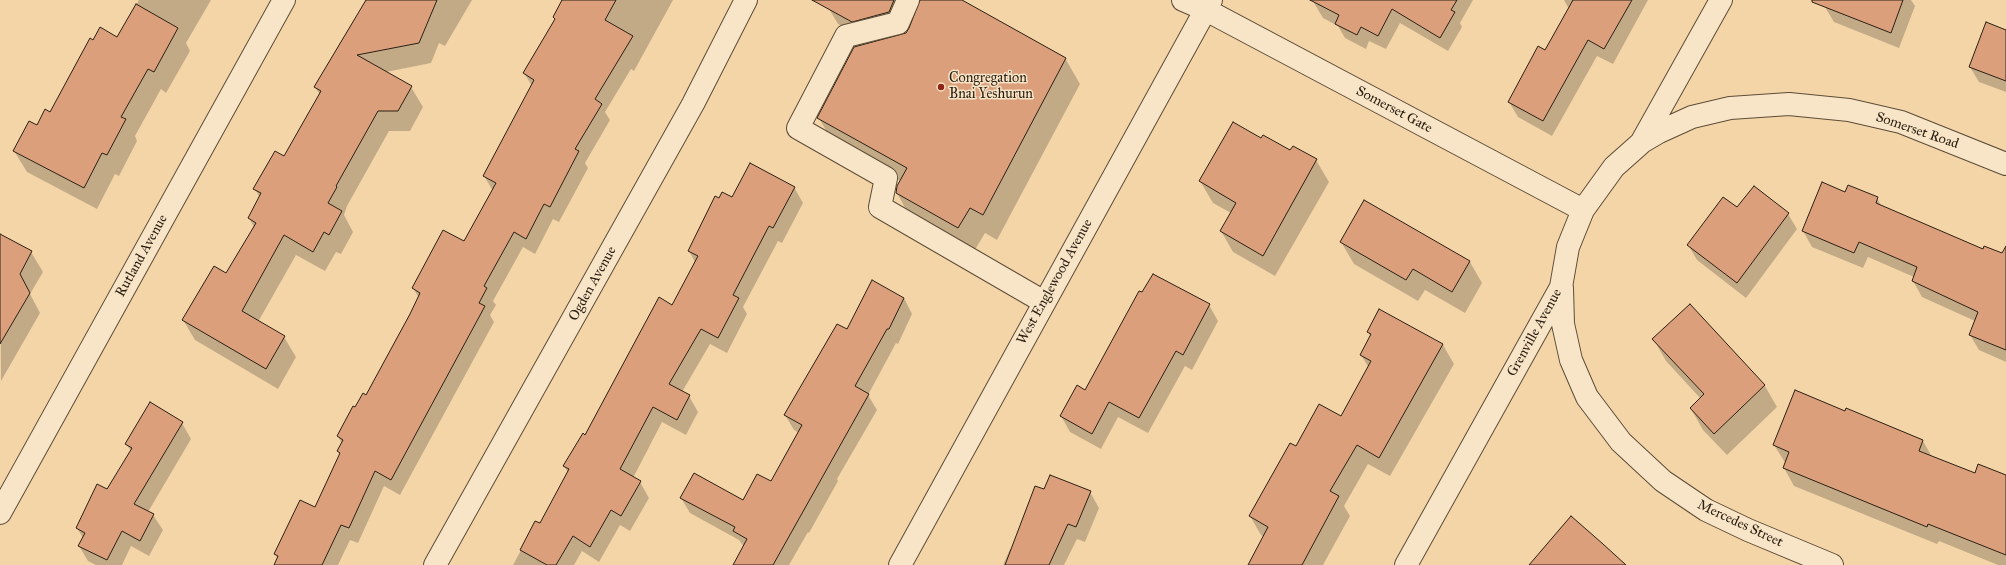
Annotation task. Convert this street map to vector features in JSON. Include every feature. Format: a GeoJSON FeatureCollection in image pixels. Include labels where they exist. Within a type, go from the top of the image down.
{"type":"FeatureCollection","features":[{"type":"Feature","properties":{"kind":"street","name":"Rutland Avenue"},"geometry":{"type":"LineString","coordinates":[[0,513],[284,0]]}},
{"type":"Feature","properties":{"kind":"street","name":"Ogden Avenue"},"geometry":{"type":"LineString","coordinates":[[435,565],[694,104],[746,0]]}},
{"type":"Feature","properties":{"kind":"street"},"geometry":{"type":"LineString","coordinates":[[908,0],[898,23],[846,36],[798,128],[886,178],[880,207],[1044,302]]}},
{"type":"Feature","properties":{"kind":"street","name":"Somerset Gate"},"geometry":{"type":"LineString","coordinates":[[1183,0],[1208,5],[1583,210]]}},
{"type":"Feature","properties":{"kind":"street","name":"Grenville Avenue"},"geometry":{"type":"LineString","coordinates":[[1406,565],[1562,287],[1568,247],[1583,210],[1614,166],[1642,143],[1721,0]]}},
{"type":"Feature","properties":{"kind":"street","name":"West Englewood Avenue"},"geometry":{"type":"LineString","coordinates":[[900,565],[1208,5]]}},
{"type":"Feature","properties":{"kind":"street","name":"Somerset Road"},"geometry":{"type":"LineString","coordinates":[[1642,143],[1659,132],[1692,117],[1730,108],[1789,104],[1849,110],[1901,122],[2006,164]]}},
{"type":"Feature","properties":{"kind":"street","name":"Mercedes Street"},"geometry":{"type":"LineString","coordinates":[[1562,287],[1563,324],[1571,360],[1587,397],[1621,442],[1663,482],[1706,510],[1748,530],[1832,565]]}},
{"type":"Feature","properties":{"kind":"building"},"geometry":{"type":"Polygon","coordinates":[[[366,0],[437,0],[419,43],[357,55],[412,86],[398,111],[378,111],[336,186],[337,187],[328,203],[342,211],[329,235],[324,232],[313,252],[284,235],[242,311],[285,336],[266,369],[182,320],[214,266],[226,273],[256,223],[248,218],[261,193],[253,189],[275,151],[284,156],[321,91],[314,87],[366,0]]]}},
{"type":"Feature","properties":{"kind":"building"},"geometry":{"type":"Polygon","coordinates":[[[562,0],[616,0],[605,20],[633,36],[595,99],[602,104],[575,149],[579,151],[550,207],[544,204],[526,239],[514,232],[484,286],[487,288],[479,303],[485,306],[391,480],[375,471],[349,528],[341,525],[322,565],[274,565],[278,556],[274,554],[300,500],[315,507],[340,453],[337,451],[343,440],[337,436],[353,406],[355,407],[363,393],[366,395],[410,314],[420,293],[412,288],[443,230],[464,241],[496,183],[483,176],[534,80],[523,73],[555,19],[553,17],[562,0]]]}},
{"type":"Feature","properties":{"kind":"building"},"geometry":{"type":"Polygon","coordinates":[[[812,0],[894,0],[889,12],[852,22],[812,0]]]}},
{"type":"Feature","properties":{"kind":"building","name":"Congregation Bnai Yeshurun"},"geometry":{"type":"Polygon","coordinates":[[[920,0],[962,0],[1066,58],[983,215],[970,208],[958,228],[896,193],[897,186],[907,168],[817,118],[854,47],[906,33],[920,0]]]}},
{"type":"Feature","properties":{"kind":"building"},"geometry":{"type":"Polygon","coordinates":[[[1310,0],[1457,0],[1451,10],[1455,12],[1440,38],[1392,9],[1378,36],[1361,27],[1357,35],[1335,24],[1339,15],[1310,0]]]}},
{"type":"Feature","properties":{"kind":"building"},"geometry":{"type":"Polygon","coordinates":[[[1573,0],[1632,0],[1604,49],[1588,40],[1543,121],[1508,102],[1538,46],[1545,50],[1573,0]]]}},
{"type":"Feature","properties":{"kind":"building"},"geometry":{"type":"Polygon","coordinates":[[[1812,0],[1903,0],[1891,33],[1812,2],[1812,0]]]}},
{"type":"Feature","properties":{"kind":"building"},"geometry":{"type":"Polygon","coordinates":[[[136,4],[178,28],[154,72],[148,69],[121,117],[126,119],[107,155],[102,153],[84,188],[13,151],[29,121],[37,125],[45,109],[50,112],[90,38],[93,40],[100,27],[117,37],[136,4]]]}},
{"type":"Feature","properties":{"kind":"building"},"geometry":{"type":"Polygon","coordinates":[[[1986,22],[2006,30],[2006,81],[1969,67],[1986,22]]]}},
{"type":"Feature","properties":{"kind":"building"},"geometry":{"type":"Polygon","coordinates":[[[1233,122],[1261,138],[1263,135],[1290,150],[1293,146],[1317,159],[1263,256],[1220,231],[1236,203],[1199,181],[1233,122]]]}},
{"type":"Feature","properties":{"kind":"building"},"geometry":{"type":"Polygon","coordinates":[[[750,163],[795,187],[773,228],[769,226],[733,295],[739,298],[718,338],[701,329],[669,384],[690,395],[677,420],[653,407],[620,469],[641,481],[621,516],[611,510],[590,547],[573,536],[556,565],[547,565],[520,550],[535,521],[540,523],[569,469],[563,466],[583,433],[585,435],[659,297],[672,305],[698,256],[688,251],[715,196],[719,198],[722,192],[732,197],[750,163]]]}},
{"type":"Feature","properties":{"kind":"building"},"geometry":{"type":"Polygon","coordinates":[[[1822,182],[1845,192],[1848,185],[1878,197],[1876,203],[1983,249],[1984,246],[2002,253],[2006,246],[2006,350],[1969,335],[1978,312],[1912,281],[1917,267],[1859,242],[1854,253],[1802,231],[1822,182]]]}},
{"type":"Feature","properties":{"kind":"building"},"geometry":{"type":"Polygon","coordinates":[[[1754,186],[1789,213],[1737,283],[1687,245],[1723,197],[1737,207],[1754,186]]]}},
{"type":"Feature","properties":{"kind":"building"},"geometry":{"type":"Polygon","coordinates":[[[1364,200],[1470,261],[1452,292],[1413,269],[1406,280],[1340,242],[1364,200]]]}},
{"type":"Feature","properties":{"kind":"building"},"geometry":{"type":"Polygon","coordinates":[[[0,234],[32,251],[20,274],[30,293],[0,344],[0,234]]]}},
{"type":"Feature","properties":{"kind":"building"},"geometry":{"type":"Polygon","coordinates":[[[1153,274],[1210,304],[1183,355],[1176,351],[1139,418],[1109,402],[1092,434],[1060,416],[1077,385],[1085,390],[1139,291],[1142,292],[1153,274]]]}},
{"type":"Feature","properties":{"kind":"building"},"geometry":{"type":"Polygon","coordinates":[[[872,280],[904,298],[889,329],[887,329],[855,386],[869,394],[773,565],[733,565],[747,539],[733,531],[735,527],[680,498],[694,473],[743,500],[757,474],[771,481],[802,425],[784,415],[837,324],[847,329],[872,280]]]}},
{"type":"Feature","properties":{"kind":"building"},"geometry":{"type":"Polygon","coordinates":[[[1690,304],[1765,385],[1714,434],[1690,408],[1704,394],[1652,339],[1690,304]]]}},
{"type":"Feature","properties":{"kind":"building"},"geometry":{"type":"Polygon","coordinates":[[[1379,309],[1443,344],[1379,458],[1357,445],[1330,491],[1339,496],[1302,565],[1248,565],[1268,527],[1249,516],[1290,443],[1296,446],[1319,404],[1341,416],[1371,361],[1360,355],[1371,334],[1367,332],[1379,309]]]}},
{"type":"Feature","properties":{"kind":"building"},"geometry":{"type":"Polygon","coordinates":[[[1795,390],[1845,411],[1846,408],[1923,440],[1919,451],[1975,473],[1978,464],[2006,475],[2006,555],[1928,524],[1927,527],[1783,468],[1789,452],[1773,445],[1795,390]]]}},
{"type":"Feature","properties":{"kind":"building"},"geometry":{"type":"Polygon","coordinates":[[[150,402],[183,422],[134,504],[154,514],[140,541],[122,531],[107,560],[78,546],[85,533],[76,528],[97,484],[107,489],[132,448],[125,444],[150,402]]]}},
{"type":"Feature","properties":{"kind":"building"},"geometry":{"type":"Polygon","coordinates":[[[1050,475],[1091,491],[1076,527],[1068,524],[1049,565],[1005,565],[1035,486],[1044,489],[1050,475]]]}},
{"type":"Feature","properties":{"kind":"building"},"geometry":{"type":"Polygon","coordinates":[[[1571,516],[1603,544],[1626,565],[1529,565],[1571,516]]]}},
{"type":"Feature","properties":{"kind":"place","name":"Congregation Bnai Yeshurun"},"geometry":{"type":"Point","coordinates":[941,87]}}]}
